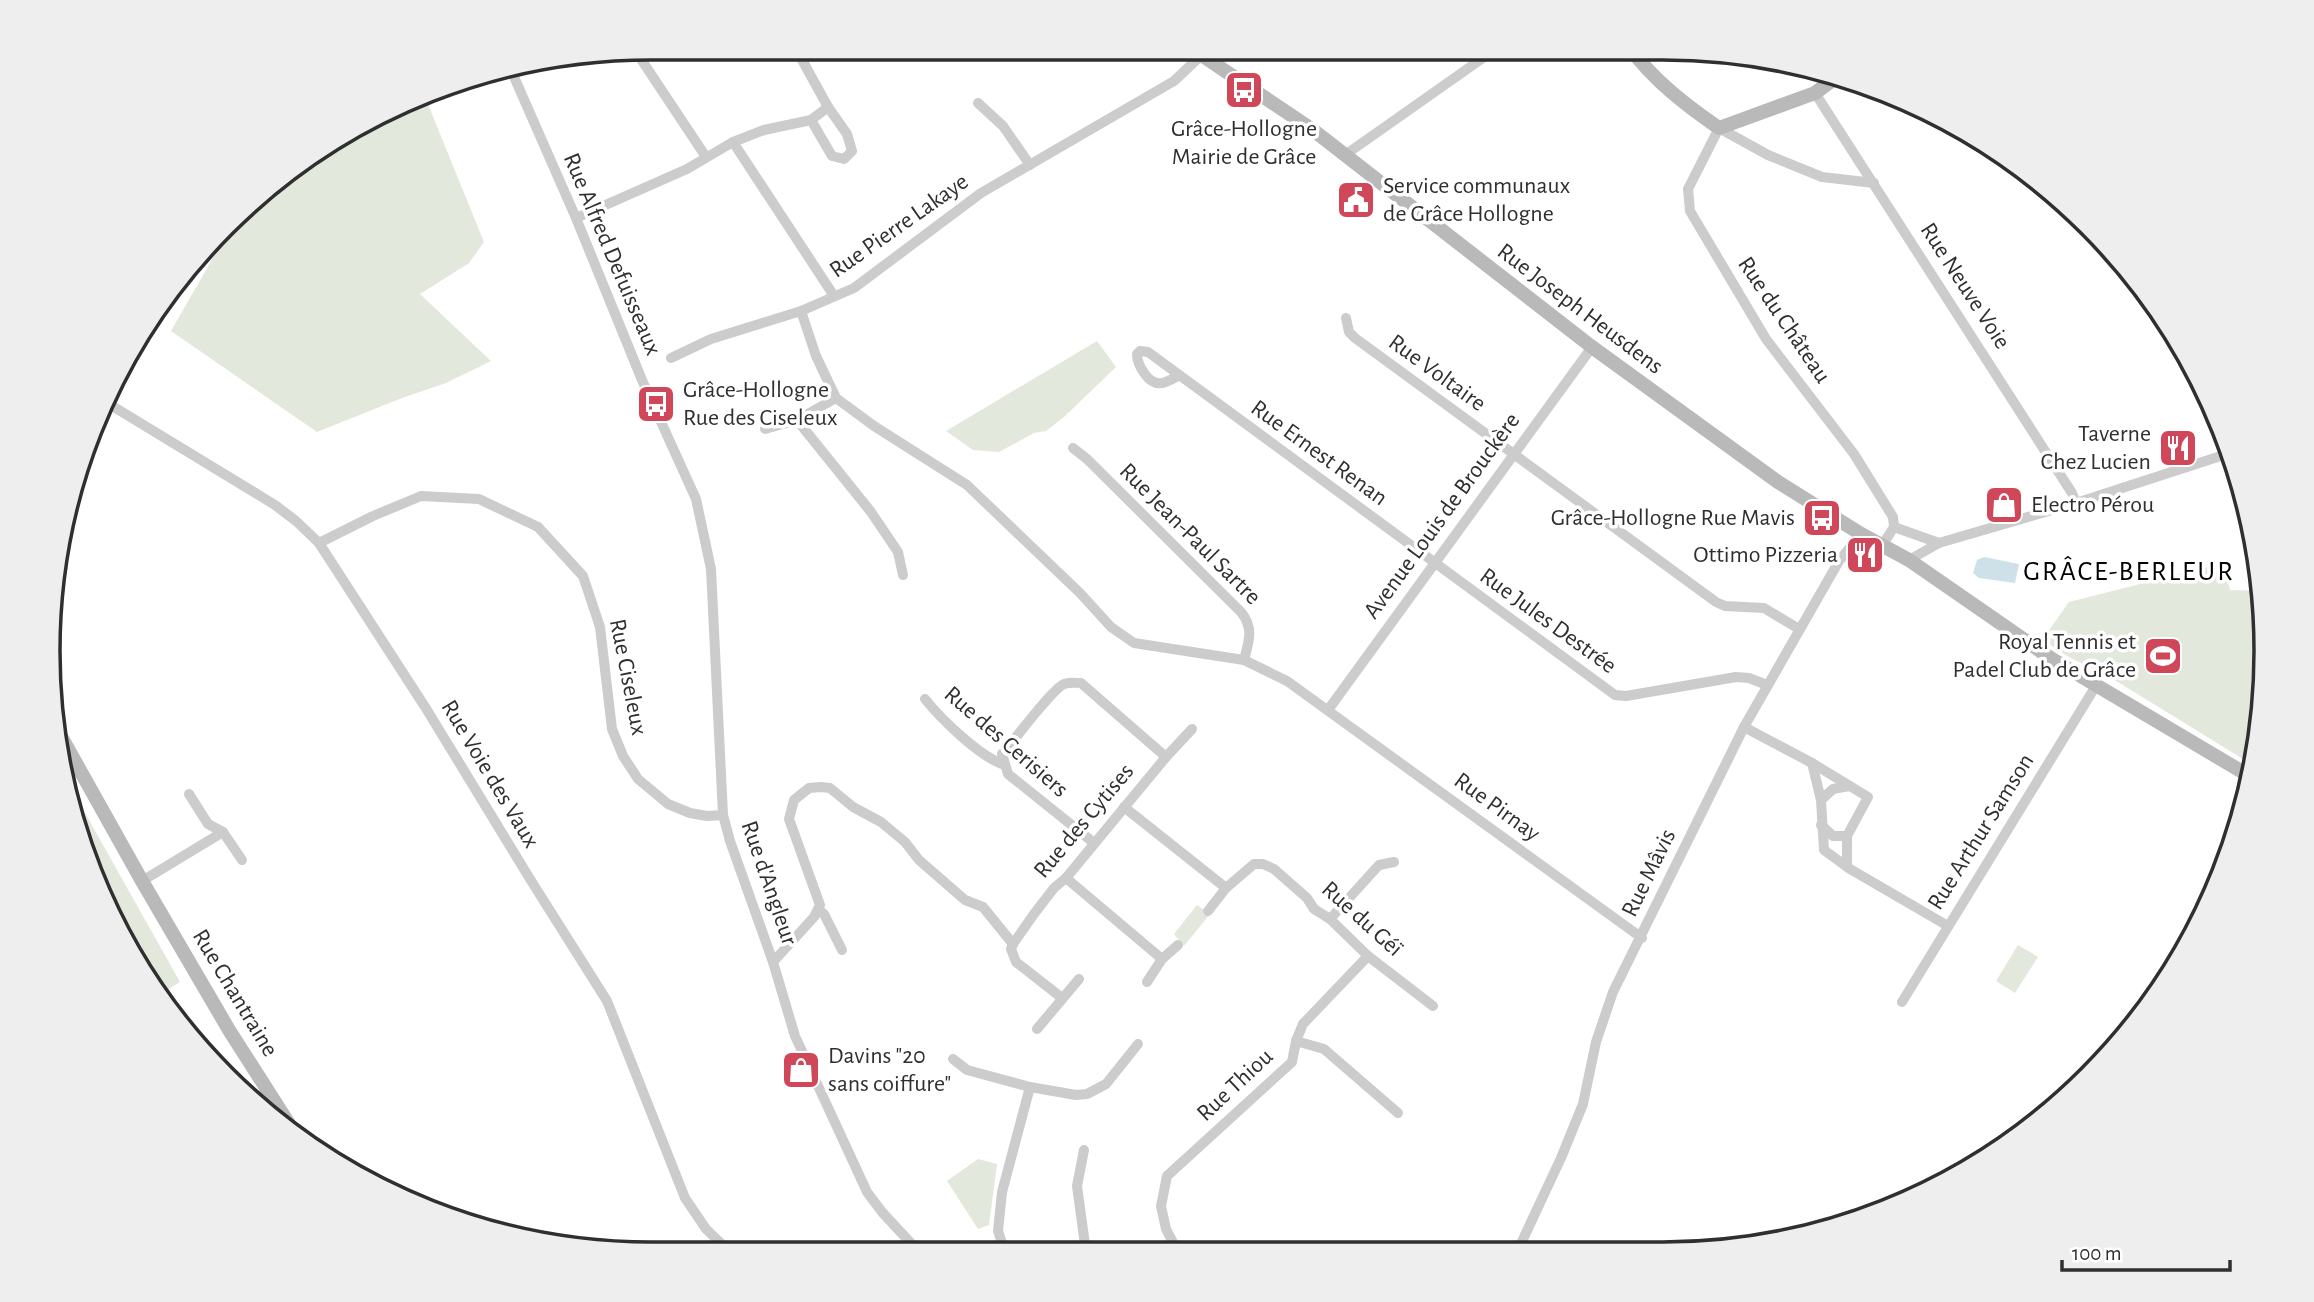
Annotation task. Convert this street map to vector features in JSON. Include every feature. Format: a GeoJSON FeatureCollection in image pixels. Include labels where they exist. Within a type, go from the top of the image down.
{"type":"FeatureCollection","features":[{"type":"Feature","properties":{"kind":"street"},"geometry":{"type":"LineString","coordinates":[[642,60],[706,157]]}},
{"type":"Feature","properties":{"kind":"street"},"geometry":{"type":"LineString","coordinates":[[801,60],[846,134],[852,151],[844,159],[832,156],[811,120]]}},
{"type":"Feature","properties":{"kind":"street","name":"Rue Pierre Lakaye"},"geometry":{"type":"LineString","coordinates":[[671,358],[711,339],[801,311],[854,288],[982,193],[1174,81],[1192,60]]}},
{"type":"Feature","properties":{"kind":"street","name":"Rue Joseph Heusdens"},"geometry":{"type":"LineString","coordinates":[[1214,60],[1345,155],[1592,347],[1778,482],[1861,534],[1909,560],[2038,649],[2242,771]]}},
{"type":"Feature","properties":{"kind":"street"},"geometry":{"type":"LineString","coordinates":[[1345,155],[1480,60]]}},
{"type":"Feature","properties":{"kind":"street"},"geometry":{"type":"LineString","coordinates":[[1640,60],[1696,112],[1768,155],[1822,177],[1874,183]]}},
{"type":"Feature","properties":{"kind":"street","name":"Rue Alfred Defuisseaux"},"geometry":{"type":"LineString","coordinates":[[514,76],[675,454]]}},
{"type":"Feature","properties":{"kind":"street"},"geometry":{"type":"LineString","coordinates":[[1719,128],[1815,93],[1828,84]]}},
{"type":"Feature","properties":{"kind":"street","name":"Rue Neuve Voie"},"geometry":{"type":"LineString","coordinates":[[1815,93],[2076,503]]}},
{"type":"Feature","properties":{"kind":"street"},"geometry":{"type":"LineString","coordinates":[[978,103],[1003,126],[1030,165]]}},
{"type":"Feature","properties":{"kind":"street"},"geometry":{"type":"LineString","coordinates":[[576,218],[687,169],[733,142],[764,130],[811,120],[828,107]]}},
{"type":"Feature","properties":{"kind":"street","name":"Rue du Château"},"geometry":{"type":"LineString","coordinates":[[1719,128],[1688,189],[1690,211],[1766,339],[1854,454],[1893,517],[1894,527]]}},
{"type":"Feature","properties":{"kind":"street"},"geometry":{"type":"LineString","coordinates":[[733,142],[834,296]]}},
{"type":"Feature","properties":{"kind":"street"},"geometry":{"type":"LineString","coordinates":[[765,429],[797,421],[836,398],[816,356],[801,311]]}},
{"type":"Feature","properties":{"kind":"street","name":"Rue Voltaire"},"geometry":{"type":"LineString","coordinates":[[1346,318],[1349,332],[1354,338],[1716,603],[1764,608],[1799,629]]}},
{"type":"Feature","properties":{"kind":"street","name":"Avenue Louis de Brouckère"},"geometry":{"type":"LineString","coordinates":[[1328,710],[1592,347]]}},
{"type":"Feature","properties":{"kind":"street","name":"Rue Ernest Renan"},"geometry":{"type":"LineString","coordinates":[[1179,376],[1434,563]]}},
{"type":"Feature","properties":{"kind":"street","name":"Rue Pirnay"},"geometry":{"type":"LineString","coordinates":[[836,398],[874,426],[967,485],[1052,565],[1111,627],[1134,643],[1244,660],[1287,681],[1642,938]]}},
{"type":"Feature","properties":{"kind":"street","name":"Rue Voie des Vaux"},"geometry":{"type":"LineString","coordinates":[[113,406],[275,505],[318,543],[428,710],[607,1001],[685,1198],[706,1229],[720,1242]]}},
{"type":"Feature","properties":{"kind":"street"},"geometry":{"type":"LineString","coordinates":[[797,421],[871,512],[898,552],[903,575]]}},
{"type":"Feature","properties":{"kind":"street","name":"Rue Jean-Paul Sartre"},"geometry":{"type":"LineString","coordinates":[[1073,449],[1087,459],[1246,617],[1251,632],[1244,660]]}},
{"type":"Feature","properties":{"kind":"street","name":"Rue d'Angleur"},"geometry":{"type":"LineString","coordinates":[[675,454],[696,499],[711,569],[723,815],[730,841],[773,962],[795,1036],[867,1192],[910,1242]]}},
{"type":"Feature","properties":{"kind":"street"},"geometry":{"type":"LineString","coordinates":[[1909,560],[1939,543],[2076,503],[2221,456]]}},
{"type":"Feature","properties":{"kind":"street","name":"Rue Ciseleux"},"geometry":{"type":"LineString","coordinates":[[318,543],[421,496],[480,499],[538,527],[583,576],[600,627],[612,729],[623,756],[638,779],[668,804],[691,813],[723,815]]}},
{"type":"Feature","properties":{"kind":"street"},"geometry":{"type":"LineString","coordinates":[[1882,544],[1894,527],[1939,543]]}},
{"type":"Feature","properties":{"kind":"street","name":"Rue Mâvis"},"geometry":{"type":"LineString","coordinates":[[1522,1242],[1583,1104],[1596,1042],[1613,992],[1744,727],[1839,561],[1861,534]]}},
{"type":"Feature","properties":{"kind":"street","name":"Rue Jules Destrée"},"geometry":{"type":"LineString","coordinates":[[1434,563],[1615,695],[1626,696],[1737,677],[1749,678],[1767,685]]}},
{"type":"Feature","properties":{"kind":"street"},"geometry":{"type":"LineString","coordinates":[[1004,765],[1002,754],[1062,685],[1074,682],[1081,683],[1166,757]]}},
{"type":"Feature","properties":{"kind":"street","name":"Rue Arthur Samson"},"geometry":{"type":"LineString","coordinates":[[1902,1002],[2097,684]]}},
{"type":"Feature","properties":{"kind":"street","name":"Rue des Cerisiers"},"geometry":{"type":"LineString","coordinates":[[925,699],[945,721],[994,762],[1004,765],[1008,774],[1094,843]]}},
{"type":"Feature","properties":{"kind":"street"},"geometry":{"type":"LineString","coordinates":[[1744,727],[1868,797],[1847,836],[1847,867]]}},
{"type":"Feature","properties":{"kind":"street","name":"Rue des Cytises"},"geometry":{"type":"LineString","coordinates":[[1013,944],[1041,905],[1192,729]]}},
{"type":"Feature","properties":{"kind":"street","name":"Rue Chantraine"},"geometry":{"type":"LineString","coordinates":[[68,750],[229,1030],[283,1114]]}},
{"type":"Feature","properties":{"kind":"street"},"geometry":{"type":"LineString","coordinates":[[1812,764],[1821,800],[1824,850],[1847,867],[1948,926]]}},
{"type":"Feature","properties":{"kind":"street"},"geometry":{"type":"LineString","coordinates":[[1821,800],[1833,789],[1849,786]]}},
{"type":"Feature","properties":{"kind":"street"},"geometry":{"type":"LineString","coordinates":[[773,962],[814,917],[820,905],[789,819],[794,800],[809,788],[830,788],[853,807],[881,822],[965,900],[983,907],[1013,944],[1011,949],[1016,962],[1062,998]]}},
{"type":"Feature","properties":{"kind":"street"},"geometry":{"type":"LineString","coordinates":[[189,794],[208,824],[223,832],[242,860]]}},
{"type":"Feature","properties":{"kind":"street"},"geometry":{"type":"LineString","coordinates":[[1124,807],[1226,888],[1208,911]]}},
{"type":"Feature","properties":{"kind":"street"},"geometry":{"type":"LineString","coordinates":[[1821,825],[1833,835],[1847,836]]}},
{"type":"Feature","properties":{"kind":"street"},"geometry":{"type":"LineString","coordinates":[[142,881],[223,832]]}},
{"type":"Feature","properties":{"kind":"street"},"geometry":{"type":"LineString","coordinates":[[1330,919],[1379,865],[1394,862]]}},
{"type":"Feature","properties":{"kind":"street","name":"Rue du Géï"},"geometry":{"type":"LineString","coordinates":[[1226,888],[1254,864],[1263,864],[1274,869],[1307,898],[1314,909],[1330,919],[1368,956],[1433,1006]]}},
{"type":"Feature","properties":{"kind":"street"},"geometry":{"type":"LineString","coordinates":[[1066,878],[1162,959]]}},
{"type":"Feature","properties":{"kind":"street"},"geometry":{"type":"LineString","coordinates":[[818,909],[824,914],[842,950]]}},
{"type":"Feature","properties":{"kind":"street"},"geometry":{"type":"LineString","coordinates":[[1147,982],[1162,959],[1178,945]]}},
{"type":"Feature","properties":{"kind":"street","name":"Rue Thiou"},"geometry":{"type":"LineString","coordinates":[[1173,1242],[1166,1229],[1161,1206],[1167,1176],[1292,1062],[1303,1024],[1368,956]]}},
{"type":"Feature","properties":{"kind":"street"},"geometry":{"type":"LineString","coordinates":[[1037,1029],[1079,979]]}},
{"type":"Feature","properties":{"kind":"street"},"geometry":{"type":"LineString","coordinates":[[1296,1041],[1324,1049],[1398,1113]]}},
{"type":"Feature","properties":{"kind":"street"},"geometry":{"type":"LineString","coordinates":[[953,1059],[967,1070],[1030,1087],[1076,1095],[1097,1090],[1106,1084],[1138,1044]]}},
{"type":"Feature","properties":{"kind":"street"},"geometry":{"type":"LineString","coordinates":[[1002,1242],[998,1231],[1000,1203],[1030,1087]]}},
{"type":"Feature","properties":{"kind":"street"},"geometry":{"type":"LineString","coordinates":[[1084,1150],[1077,1186],[1085,1242]]}},
{"type":"Feature","properties":{"kind":"shaded area"},"geometry":{"type":"Polygon","coordinates":[[[428,104],[484,242],[469,263],[420,294],[491,361],[446,383],[317,432],[171,331],[218,249],[261,206],[322,159],[389,120],[428,104]]]}},
{"type":"Feature","properties":{"kind":"shaded area"},"geometry":{"type":"Polygon","coordinates":[[[1097,341],[1116,367],[1046,431],[1034,433],[999,452],[973,450],[946,431],[1097,341]]]}},
{"type":"Feature","properties":{"kind":"shaded area"},"geometry":{"type":"Polygon","coordinates":[[[1984,557],[2019,564],[2015,583],[1979,578],[1973,573],[1977,560],[1984,557]]]}},
{"type":"Feature","properties":{"kind":"shaded area","name":"Royal Tennis et Padel Club de Grâce"},"geometry":{"type":"Polygon","coordinates":[[[2223,563],[2230,590],[2251,591],[2253,690],[2244,758],[2100,671],[2063,654],[2043,639],[2069,602],[2223,563]]]}},
{"type":"Feature","properties":{"kind":"shaded area"},"geometry":{"type":"Polygon","coordinates":[[[80,804],[180,982],[167,990],[139,947],[120,913],[105,877],[80,804]]]}},
{"type":"Feature","properties":{"kind":"shaded area"},"geometry":{"type":"Polygon","coordinates":[[[1197,905],[1210,914],[1184,946],[1174,934],[1197,905]]]}},
{"type":"Feature","properties":{"kind":"shaded area"},"geometry":{"type":"Polygon","coordinates":[[[2018,945],[2038,957],[2015,993],[1996,981],[2018,945]]]}},
{"type":"Feature","properties":{"kind":"shaded area"},"geometry":{"type":"Polygon","coordinates":[[[978,1159],[997,1164],[989,1225],[978,1229],[947,1181],[978,1159]]]}},
{"type":"Feature","properties":{"kind":"place","name":"Grâce-Hollogne Mairie de Grâce"},"geometry":{"type":"Point","coordinates":[1244,90]}},
{"type":"Feature","properties":{"kind":"place","name":"Service communaux de Grâce Hollogne"},"geometry":{"type":"Point","coordinates":[1356,200]}},
{"type":"Feature","properties":{"kind":"place","name":"Grâce-Hollogne Rue des Ciseleux"},"geometry":{"type":"Point","coordinates":[656,404]}},
{"type":"Feature","properties":{"kind":"place","name":"Taverne Chez Lucien"},"geometry":{"type":"Point","coordinates":[2178,448]}},
{"type":"Feature","properties":{"kind":"place","name":"Electro Pérou"},"geometry":{"type":"Point","coordinates":[2004,505]}},
{"type":"Feature","properties":{"kind":"place","name":"Grâce-Hollogne Rue Mavis"},"geometry":{"type":"Point","coordinates":[1822,518]}},
{"type":"Feature","properties":{"kind":"place","name":"Ottimo Pizzeria"},"geometry":{"type":"Point","coordinates":[1865,555]}},
{"type":"Feature","properties":{"kind":"place","name":"Royal Tennis et Padel Club de Grâce"},"geometry":{"type":"Point","coordinates":[2163,656]}},
{"type":"Feature","properties":{"kind":"place","name":"Davins \"20 sans coiffure\""},"geometry":{"type":"Point","coordinates":[801,1070]}},
{"type":"Feature","properties":{"kind":"district","name":"GRÂCE-BERLEUR"},"geometry":{"type":"Point","coordinates":[2129,572]}}]}
